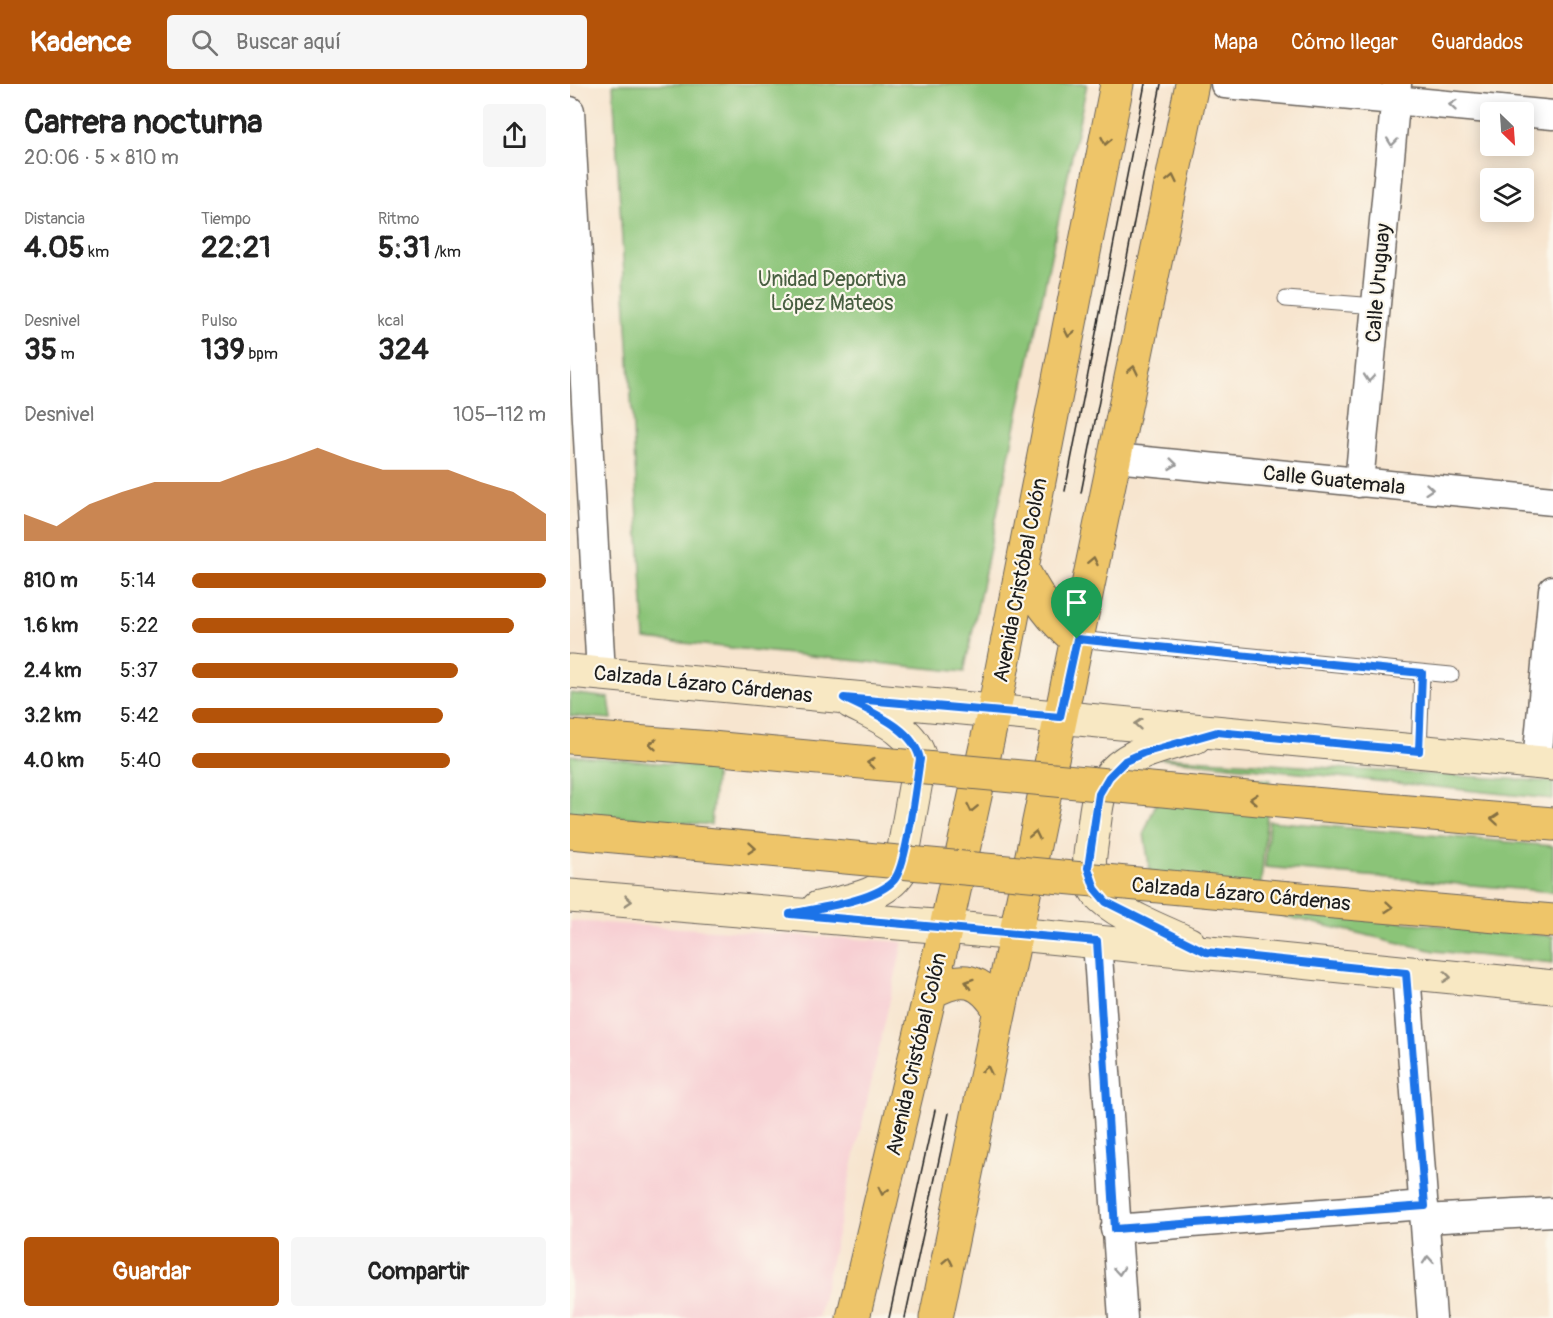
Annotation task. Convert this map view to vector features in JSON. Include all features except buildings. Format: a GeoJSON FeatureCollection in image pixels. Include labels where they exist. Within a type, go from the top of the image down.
{"type":"FeatureCollection","features":[{"type":"Feature","properties":{"kind":"main road","name":"Avenida Cristóbal Colón"},"geometry":{"type":"LineString","coordinates":[[853,1318],[931,992],[994,710],[1117,84]]}},
{"type":"Feature","properties":{"kind":"main road"},"geometry":{"type":"LineString","coordinates":[[936,1318],[1014,933],[1192,84]]}},
{"type":"Feature","properties":{"kind":"main road"},"geometry":{"type":"LineString","coordinates":[[1023,571],[1044,609],[1057,624],[1077,639]]}},
{"type":"Feature","properties":{"kind":"main road","name":"Calzada Lázaro Cárdenas"},"geometry":{"type":"LineString","coordinates":[[586,673],[1545,763]]}},
{"type":"Feature","properties":{"kind":"main road"},"geometry":{"type":"LineString","coordinates":[[790,914],[870,894],[885,888],[900,871],[920,759],[918,748],[898,729],[844,698]]}},
{"type":"Feature","properties":{"kind":"main road"},"geometry":{"type":"LineString","coordinates":[[1206,952],[1106,902],[1095,889],[1088,868],[1099,794],[1109,777],[1125,761],[1143,753],[1217,732]]}},
{"type":"Feature","properties":{"kind":"main road"},"geometry":{"type":"LineString","coordinates":[[570,737],[1553,824]]}},
{"type":"Feature","properties":{"kind":"main road","name":"Calzada Lázaro Cárdenas"},"geometry":{"type":"LineString","coordinates":[[570,832],[1553,921]]}},
{"type":"Feature","properties":{"kind":"main road"},"geometry":{"type":"LineString","coordinates":[[570,896],[1014,933],[1553,987]]}},
{"type":"Feature","properties":{"kind":"main road"},"geometry":{"type":"LineString","coordinates":[[931,992],[948,982],[961,980],[977,985],[990,995],[999,1009]]}},
{"type":"Feature","properties":{"kind":"street"},"geometry":{"type":"LineString","coordinates":[[1225,84],[1396,92],[1553,115]]}},
{"type":"Feature","properties":{"kind":"street","name":"Calle Uruguay"},"geometry":{"type":"LineString","coordinates":[[1359,483],[1396,92]]}},
{"type":"Feature","properties":{"kind":"street"},"geometry":{"type":"LineString","coordinates":[[570,111],[586,673]]}},
{"type":"Feature","properties":{"kind":"street","name":"Calle Guatemala"},"geometry":{"type":"LineString","coordinates":[[1114,458],[1553,501]]}},
{"type":"Feature","properties":{"kind":"street"},"geometry":{"type":"LineString","coordinates":[[1545,763],[1553,590]]}},
{"type":"Feature","properties":{"kind":"street"},"geometry":{"type":"LineString","coordinates":[[1097,941],[1115,1229],[1123,1318]]}},
{"type":"Feature","properties":{"kind":"street"},"geometry":{"type":"LineString","coordinates":[[1406,973],[1432,1318]]}},
{"type":"Feature","properties":{"kind":"street"},"geometry":{"type":"LineString","coordinates":[[1115,1229],[1425,1212],[1553,1212]]}},
{"type":"Feature","properties":{"kind":"lane"},"geometry":{"type":"LineString","coordinates":[[1286,299],[1376,306]]}},
{"type":"Feature","properties":{"kind":"lane"},"geometry":{"type":"LineString","coordinates":[[1077,639],[1451,675]]}},
{"type":"Feature","properties":{"kind":"lane"},"geometry":{"type":"LineString","coordinates":[[1419,751],[1422,673]]}},
{"type":"Feature","properties":{"kind":"shaded area"},"geometry":{"type":"Polygon","coordinates":[[[570,921],[903,942],[818,1318],[570,1318],[570,921]]]}},
{"type":"Feature","properties":{"kind":"green space","name":"Unidad Deportiva López Mateos"},"geometry":{"type":"Polygon","coordinates":[[[613,84],[1087,84],[964,672],[645,639],[613,84]]]}},
{"type":"Feature","properties":{"kind":"green space"},"geometry":{"type":"Polygon","coordinates":[[[570,693],[609,698],[612,719],[570,716],[570,693]]]}},
{"type":"Feature","properties":{"kind":"green space"},"geometry":{"type":"Polygon","coordinates":[[[1113,754],[1553,782],[1553,799],[1113,754]]]}},
{"type":"Feature","properties":{"kind":"green space"},"geometry":{"type":"Polygon","coordinates":[[[570,755],[716,768],[711,825],[570,813],[570,755]]]}},
{"type":"Feature","properties":{"kind":"green space"},"geometry":{"type":"Polygon","coordinates":[[[1169,771],[1270,780],[1259,905],[1154,896],[1144,833],[1169,771]]]}},
{"type":"Feature","properties":{"kind":"green space"},"geometry":{"type":"Polygon","coordinates":[[[1269,821],[1553,846],[1553,892],[1265,867],[1269,821]]]}},
{"type":"Feature","properties":{"kind":"green space"},"geometry":{"type":"Polygon","coordinates":[[[1249,908],[1553,936],[1553,963],[1435,951],[1249,908]]]}},
{"type":"Feature","properties":{"kind":"tram line"},"geometry":{"type":"LineString","coordinates":[[1065,491],[1145,84]]}},
{"type":"Feature","properties":{"kind":"tram line"},"geometry":{"type":"LineString","coordinates":[[1081,493],[1161,84]]}},
{"type":"Feature","properties":{"kind":"tram line"},"geometry":{"type":"LineString","coordinates":[[889,1318],[935,1110]]}},
{"type":"Feature","properties":{"kind":"tram line"},"geometry":{"type":"LineString","coordinates":[[905,1318],[949,1113]]}},
{"type":"Feature","properties":{"kind":"route"},"geometry":{"type":"LineString","coordinates":[[1077,639],[1422,673],[1419,751],[1217,732],[1163,745],[1125,761],[1109,777],[1099,794],[1088,868],[1095,889],[1106,902],[1206,952],[1406,973],[1425,1206],[1115,1229],[1097,941],[790,914],[870,894],[885,888],[900,871],[920,759],[918,748],[898,729],[844,698],[1060,717],[1077,639]]}}]}
